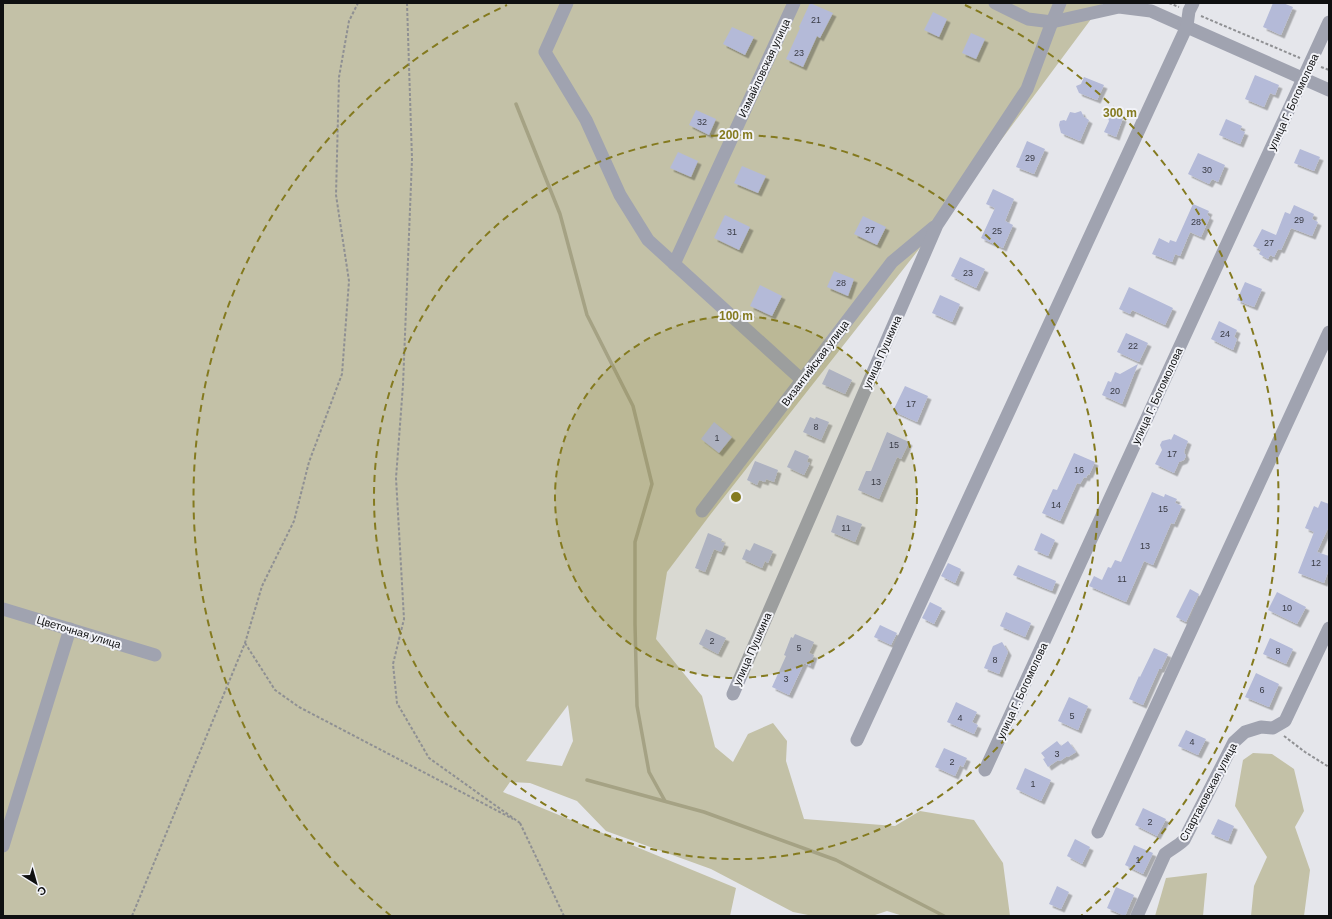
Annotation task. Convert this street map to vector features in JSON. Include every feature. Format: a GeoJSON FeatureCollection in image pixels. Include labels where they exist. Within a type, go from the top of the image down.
{"type":"FeatureCollection","features":[{"type":"Feature","properties":{"kind":"street"},"geometry":{"type":"LineString","coordinates":[[567,3],[545,52],[586,120],[620,195],[648,240],[802,380]]}},
{"type":"Feature","properties":{"kind":"street","name":"Измайловская улица"},"geometry":{"type":"LineString","coordinates":[[674,264],[794,3]]}},
{"type":"Feature","properties":{"kind":"street"},"geometry":{"type":"LineString","coordinates":[[994,3],[1028,18],[1052,22],[1119,7],[1151,11],[1187,26],[1303,80],[1329,90]]}},
{"type":"Feature","properties":{"kind":"street","name":"улица Пушкина"},"geometry":{"type":"LineString","coordinates":[[733,694],[937,225],[1027,89],[1060,3]]}},
{"type":"Feature","properties":{"kind":"street"},"geometry":{"type":"LineString","coordinates":[[858,740],[1187,26],[1191,7]]}},
{"type":"Feature","properties":{"kind":"street","name":"улица Г. Богомолова"},"geometry":{"type":"LineString","coordinates":[[985,770],[1329,22]]}},
{"type":"Feature","properties":{"kind":"street","name":"Византийская улица"},"geometry":{"type":"LineString","coordinates":[[702,511],[892,262],[937,225]]}},
{"type":"Feature","properties":{"kind":"street"},"geometry":{"type":"LineString","coordinates":[[1098,832],[1329,332]]}},
{"type":"Feature","properties":{"kind":"street","name":"Цветочная улица"},"geometry":{"type":"LineString","coordinates":[[3,609],[155,655]]}},
{"type":"Feature","properties":{"kind":"street"},"geometry":{"type":"LineString","coordinates":[[1273,728],[1285,721],[1329,628]]}},
{"type":"Feature","properties":{"kind":"street"},"geometry":{"type":"LineString","coordinates":[[3,846],[70,629]]}},
{"type":"Feature","properties":{"kind":"street","name":"Спартаковская улица"},"geometry":{"type":"LineString","coordinates":[[1137,916],[1165,854],[1178,846],[1184,840],[1234,742],[1246,732],[1261,727],[1273,728]]}},
{"type":"Feature","properties":{"kind":"path"},"geometry":{"type":"LineString","coordinates":[[132,916],[245,643],[262,586],[294,521],[309,462],[342,374],[349,281],[336,195],[339,77],[349,21],[358,3]]}},
{"type":"Feature","properties":{"kind":"path"},"geometry":{"type":"LineString","coordinates":[[407,3],[412,159],[403,386],[396,478],[404,619],[393,664],[397,704],[429,758],[520,823],[564,916]]}},
{"type":"Feature","properties":{"kind":"path"},"geometry":{"type":"LineString","coordinates":[[1168,3],[1191,7],[1329,70]]}},
{"type":"Feature","properties":{"kind":"path"},"geometry":{"type":"LineString","coordinates":[[245,643],[275,690],[299,707],[520,823]]}},
{"type":"Feature","properties":{"kind":"path"},"geometry":{"type":"LineString","coordinates":[[1273,728],[1305,752],[1329,767]]}},
{"type":"Feature","properties":{"kind":"shaded area"},"geometry":{"type":"Polygon","coordinates":[[[3,3],[1103,3],[938,225],[667,572],[656,639],[702,696],[715,747],[733,762],[748,734],[773,723],[787,741],[786,761],[804,819],[895,826],[920,811],[974,820],[1003,863],[1010,916],[903,916],[887,911],[872,916],[813,916],[793,912],[711,869],[606,831],[577,801],[530,783],[510,782],[503,792],[736,888],[730,916],[3,916],[3,3]],[[568,705],[526,761],[562,766],[573,741],[568,705]]]}},
{"type":"Feature","properties":{"kind":"shaded area"},"geometry":{"type":"Polygon","coordinates":[[[1253,753],[1272,754],[1294,769],[1304,811],[1295,827],[1310,870],[1304,916],[1251,916],[1254,886],[1267,857],[1235,806],[1243,760],[1253,753]]]}},
{"type":"Feature","properties":{"kind":"shaded area"},"geometry":{"type":"Polygon","coordinates":[[[1207,873],[1203,916],[1155,916],[1166,878],[1207,873]]]}},
{"type":"Feature","properties":{"kind":"building"},"geometry":{"type":"Polygon","coordinates":[[[810,3],[833,13],[820,38],[817,36],[803,67],[786,59],[810,3]]]}},
{"type":"Feature","properties":{"kind":"building"},"geometry":{"type":"Polygon","coordinates":[[[1273,3],[1283,3],[1293,7],[1281,35],[1263,27],[1273,3]]]}},
{"type":"Feature","properties":{"kind":"building"},"geometry":{"type":"Polygon","coordinates":[[[933,12],[947,19],[939,37],[924,30],[933,12]]]}},
{"type":"Feature","properties":{"kind":"building"},"geometry":{"type":"Polygon","coordinates":[[[732,27],[754,37],[745,55],[723,44],[732,27]]]}},
{"type":"Feature","properties":{"kind":"building"},"geometry":{"type":"Polygon","coordinates":[[[971,33],[985,39],[976,59],[962,53],[971,33]]]}},
{"type":"Feature","properties":{"kind":"building"},"geometry":{"type":"Polygon","coordinates":[[[1255,75],[1279,85],[1275,95],[1270,93],[1264,107],[1245,99],[1255,75]]]}},
{"type":"Feature","properties":{"kind":"building"},"geometry":{"type":"Polygon","coordinates":[[[1084,77],[1104,85],[1097,100],[1079,93],[1076,86],[1081,84],[1084,77]]]}},
{"type":"Feature","properties":{"kind":"building"},"geometry":{"type":"Polygon","coordinates":[[[696,110],[716,119],[709,135],[689,125],[696,110]]]}},
{"type":"Feature","properties":{"kind":"building"},"geometry":{"type":"Polygon","coordinates":[[[1081,111],[1084,117],[1089,120],[1080,141],[1061,133],[1059,125],[1060,121],[1066,121],[1070,112],[1075,113],[1081,111]]]}},
{"type":"Feature","properties":{"kind":"building"},"geometry":{"type":"Polygon","coordinates":[[[1110,113],[1123,118],[1116,137],[1104,132],[1109,121],[1108,118],[1110,113]]]}},
{"type":"Feature","properties":{"kind":"building"},"geometry":{"type":"Polygon","coordinates":[[[1226,119],[1242,126],[1240,130],[1245,132],[1240,144],[1219,135],[1226,119]]]}},
{"type":"Feature","properties":{"kind":"building"},"geometry":{"type":"Polygon","coordinates":[[[1027,141],[1045,149],[1034,174],[1016,167],[1027,141]]]}},
{"type":"Feature","properties":{"kind":"building"},"geometry":{"type":"Polygon","coordinates":[[[1300,149],[1320,157],[1314,171],[1294,163],[1300,149]]]}},
{"type":"Feature","properties":{"kind":"building"},"geometry":{"type":"Polygon","coordinates":[[[678,152],[698,161],[691,177],[670,168],[678,152]]]}},
{"type":"Feature","properties":{"kind":"building"},"geometry":{"type":"Polygon","coordinates":[[[1198,153],[1225,165],[1218,182],[1212,179],[1209,184],[1188,174],[1198,153]]]}},
{"type":"Feature","properties":{"kind":"building"},"geometry":{"type":"Polygon","coordinates":[[[742,166],[766,176],[758,193],[734,183],[742,166]]]}},
{"type":"Feature","properties":{"kind":"building"},"geometry":{"type":"Polygon","coordinates":[[[993,189],[1014,199],[1005,221],[1013,225],[1003,248],[981,238],[995,208],[986,204],[993,189]]]}},
{"type":"Feature","properties":{"kind":"building"},"geometry":{"type":"Polygon","coordinates":[[[1193,204],[1209,211],[1207,215],[1210,217],[1201,237],[1190,232],[1180,256],[1175,254],[1172,262],[1152,254],[1159,238],[1169,243],[1170,240],[1176,242],[1193,204]]]}},
{"type":"Feature","properties":{"kind":"building"},"geometry":{"type":"Polygon","coordinates":[[[1294,205],[1314,214],[1312,219],[1318,222],[1312,236],[1291,228],[1281,250],[1278,249],[1274,257],[1270,255],[1268,259],[1259,254],[1261,250],[1253,246],[1262,229],[1276,235],[1285,212],[1290,214],[1294,205]]]}},
{"type":"Feature","properties":{"kind":"building"},"geometry":{"type":"Polygon","coordinates":[[[725,215],[750,227],[739,250],[714,238],[725,215]]]}},
{"type":"Feature","properties":{"kind":"building"},"geometry":{"type":"Polygon","coordinates":[[[863,216],[886,227],[877,245],[854,234],[863,216]]]}},
{"type":"Feature","properties":{"kind":"building"},"geometry":{"type":"Polygon","coordinates":[[[960,257],[985,269],[976,288],[951,276],[960,257]]]}},
{"type":"Feature","properties":{"kind":"building"},"geometry":{"type":"Polygon","coordinates":[[[834,271],[854,279],[848,296],[827,287],[834,271]]]}},
{"type":"Feature","properties":{"kind":"building"},"geometry":{"type":"Polygon","coordinates":[[[1245,282],[1262,289],[1254,307],[1237,300],[1245,282]]]}},
{"type":"Feature","properties":{"kind":"building"},"geometry":{"type":"Polygon","coordinates":[[[760,285],[782,296],[772,316],[750,306],[760,285]]]}},
{"type":"Feature","properties":{"kind":"building"},"geometry":{"type":"Polygon","coordinates":[[[1129,287],[1173,308],[1165,325],[1132,310],[1130,314],[1119,309],[1129,287]]]}},
{"type":"Feature","properties":{"kind":"building"},"geometry":{"type":"Polygon","coordinates":[[[940,295],[960,304],[952,322],[932,313],[940,295]]]}},
{"type":"Feature","properties":{"kind":"building"},"geometry":{"type":"Polygon","coordinates":[[[1219,321],[1237,330],[1234,337],[1237,339],[1233,350],[1211,339],[1219,321]]]}},
{"type":"Feature","properties":{"kind":"building"},"geometry":{"type":"Polygon","coordinates":[[[1126,333],[1148,343],[1139,362],[1117,352],[1126,333]]]}},
{"type":"Feature","properties":{"kind":"building"},"geometry":{"type":"Polygon","coordinates":[[[1138,364],[1122,404],[1102,395],[1108,381],[1111,382],[1115,372],[1120,374],[1138,364]]]}},
{"type":"Feature","properties":{"kind":"building"},"geometry":{"type":"Polygon","coordinates":[[[829,369],[852,380],[845,394],[822,384],[829,369]]]}},
{"type":"Feature","properties":{"kind":"building"},"geometry":{"type":"Polygon","coordinates":[[[905,386],[928,396],[917,422],[893,411],[905,386]]]}},
{"type":"Feature","properties":{"kind":"building"},"geometry":{"type":"Polygon","coordinates":[[[810,417],[815,419],[816,417],[829,422],[821,440],[803,432],[810,417]]]}},
{"type":"Feature","properties":{"kind":"building"},"geometry":{"type":"Polygon","coordinates":[[[714,422],[732,437],[719,453],[701,439],[714,422]]]}},
{"type":"Feature","properties":{"kind":"building"},"geometry":{"type":"Polygon","coordinates":[[[887,432],[909,442],[901,459],[897,457],[879,499],[858,490],[866,471],[871,471],[887,432]]]}},
{"type":"Feature","properties":{"kind":"building"},"geometry":{"type":"Polygon","coordinates":[[[1174,434],[1188,441],[1184,452],[1186,456],[1184,460],[1179,462],[1174,473],[1155,464],[1162,450],[1160,445],[1162,441],[1171,440],[1174,434]]]}},
{"type":"Feature","properties":{"kind":"building"},"geometry":{"type":"Polygon","coordinates":[[[795,450],[809,456],[807,462],[810,463],[804,475],[787,467],[795,450]]]}},
{"type":"Feature","properties":{"kind":"building"},"geometry":{"type":"Polygon","coordinates":[[[1074,453],[1095,462],[1089,475],[1088,474],[1086,478],[1084,477],[1080,484],[1077,483],[1060,521],[1042,513],[1053,489],[1057,490],[1074,453]]]}},
{"type":"Feature","properties":{"kind":"building"},"geometry":{"type":"Polygon","coordinates":[[[755,461],[778,470],[774,482],[766,479],[765,482],[759,480],[757,485],[747,480],[755,461]]]}},
{"type":"Feature","properties":{"kind":"building"},"geometry":{"type":"Polygon","coordinates":[[[1152,492],[1164,497],[1165,494],[1177,499],[1175,503],[1182,506],[1174,524],[1171,523],[1153,565],[1144,561],[1126,602],[1089,586],[1094,576],[1102,580],[1108,567],[1111,568],[1115,560],[1121,562],[1152,492]]]}},
{"type":"Feature","properties":{"kind":"building"},"geometry":{"type":"Polygon","coordinates":[[[1321,501],[1329,504],[1329,526],[1317,552],[1329,556],[1329,569],[1324,583],[1298,573],[1314,532],[1305,528],[1314,506],[1318,508],[1321,501]]]}},
{"type":"Feature","properties":{"kind":"building"},"geometry":{"type":"Polygon","coordinates":[[[837,515],[862,524],[855,542],[831,532],[837,515]]]}},
{"type":"Feature","properties":{"kind":"building"},"geometry":{"type":"Polygon","coordinates":[[[708,533],[722,539],[721,542],[725,543],[721,552],[714,549],[705,572],[695,568],[708,533]]]}},
{"type":"Feature","properties":{"kind":"building"},"geometry":{"type":"Polygon","coordinates":[[[1041,533],[1055,540],[1048,556],[1034,550],[1041,533]]]}},
{"type":"Feature","properties":{"kind":"building"},"geometry":{"type":"Polygon","coordinates":[[[754,543],[773,551],[768,563],[765,561],[762,568],[742,559],[746,549],[750,551],[754,543]]]}},
{"type":"Feature","properties":{"kind":"building"},"geometry":{"type":"Polygon","coordinates":[[[948,563],[961,569],[955,583],[941,576],[948,563]]]}},
{"type":"Feature","properties":{"kind":"building"},"geometry":{"type":"Polygon","coordinates":[[[1018,565],[1056,581],[1052,591],[1013,575],[1018,565]]]}},
{"type":"Feature","properties":{"kind":"building"},"geometry":{"type":"Polygon","coordinates":[[[1190,589],[1199,594],[1186,622],[1176,617],[1190,589]]]}},
{"type":"Feature","properties":{"kind":"building"},"geometry":{"type":"Polygon","coordinates":[[[1277,592],[1306,607],[1297,624],[1268,610],[1277,592]]]}},
{"type":"Feature","properties":{"kind":"building"},"geometry":{"type":"Polygon","coordinates":[[[930,602],[942,608],[934,624],[922,618],[930,602]]]}},
{"type":"Feature","properties":{"kind":"building"},"geometry":{"type":"Polygon","coordinates":[[[1006,612],[1031,623],[1025,637],[1000,626],[1006,612]]]}},
{"type":"Feature","properties":{"kind":"building"},"geometry":{"type":"Polygon","coordinates":[[[880,625],[897,633],[891,645],[874,637],[880,625]]]}},
{"type":"Feature","properties":{"kind":"building"},"geometry":{"type":"Polygon","coordinates":[[[706,629],[726,638],[718,654],[699,644],[706,629]]]}},
{"type":"Feature","properties":{"kind":"building"},"geometry":{"type":"Polygon","coordinates":[[[795,634],[814,642],[809,653],[814,655],[810,666],[804,663],[789,695],[772,687],[786,656],[784,655],[791,637],[793,638],[795,634]]]}},
{"type":"Feature","properties":{"kind":"building"},"geometry":{"type":"Polygon","coordinates":[[[1270,638],[1293,649],[1286,664],[1263,654],[1270,638]]]}},
{"type":"Feature","properties":{"kind":"building"},"geometry":{"type":"Polygon","coordinates":[[[1002,642],[1008,652],[999,674],[984,668],[993,646],[1002,642]]]}},
{"type":"Feature","properties":{"kind":"building"},"geometry":{"type":"Polygon","coordinates":[[[1154,648],[1168,654],[1161,669],[1159,669],[1143,705],[1129,699],[1154,648]]]}},
{"type":"Feature","properties":{"kind":"building"},"geometry":{"type":"Polygon","coordinates":[[[1256,673],[1279,684],[1269,707],[1245,697],[1256,673]]]}},
{"type":"Feature","properties":{"kind":"building"},"geometry":{"type":"Polygon","coordinates":[[[1069,697],[1088,706],[1078,730],[1058,721],[1069,697]]]}},
{"type":"Feature","properties":{"kind":"building"},"geometry":{"type":"Polygon","coordinates":[[[956,702],[977,712],[972,722],[978,725],[974,734],[947,722],[956,702]]]}},
{"type":"Feature","properties":{"kind":"building"},"geometry":{"type":"Polygon","coordinates":[[[1186,730],[1206,739],[1198,755],[1178,746],[1186,730]]]}},
{"type":"Feature","properties":{"kind":"building"},"geometry":{"type":"Polygon","coordinates":[[[1057,741],[1061,746],[1068,741],[1076,752],[1060,761],[1058,760],[1048,767],[1043,759],[1045,758],[1041,753],[1057,741]]]}},
{"type":"Feature","properties":{"kind":"building"},"geometry":{"type":"Polygon","coordinates":[[[944,748],[967,758],[963,767],[960,765],[955,776],[935,767],[944,748]]]}},
{"type":"Feature","properties":{"kind":"building"},"geometry":{"type":"Polygon","coordinates":[[[1025,768],[1051,780],[1041,801],[1016,789],[1025,768]]]}},
{"type":"Feature","properties":{"kind":"building"},"geometry":{"type":"Polygon","coordinates":[[[1143,808],[1166,819],[1157,836],[1135,825],[1143,808]]]}},
{"type":"Feature","properties":{"kind":"building"},"geometry":{"type":"Polygon","coordinates":[[[1218,819],[1234,826],[1228,841],[1211,834],[1218,819]]]}},
{"type":"Feature","properties":{"kind":"building"},"geometry":{"type":"Polygon","coordinates":[[[1075,839],[1090,847],[1082,864],[1067,856],[1075,839]]]}},
{"type":"Feature","properties":{"kind":"building"},"geometry":{"type":"Polygon","coordinates":[[[1134,845],[1153,853],[1143,874],[1125,865],[1134,845]]]}},
{"type":"Feature","properties":{"kind":"building"},"geometry":{"type":"Polygon","coordinates":[[[1057,886],[1069,892],[1061,909],[1049,904],[1057,886]]]}},
{"type":"Feature","properties":{"kind":"building"},"geometry":{"type":"Polygon","coordinates":[[[1116,887],[1134,895],[1125,916],[1107,908],[1116,887]]]}},
{"type":"Feature","properties":{"kind":"waterway"},"geometry":{"type":"LineString","coordinates":[[516,104],[560,214],[587,315],[633,406],[652,484],[635,542],[637,706],[649,772],[665,801]]}},
{"type":"Feature","properties":{"kind":"waterway"},"geometry":{"type":"LineString","coordinates":[[587,780],[704,812],[836,860],[944,916]]}}]}
